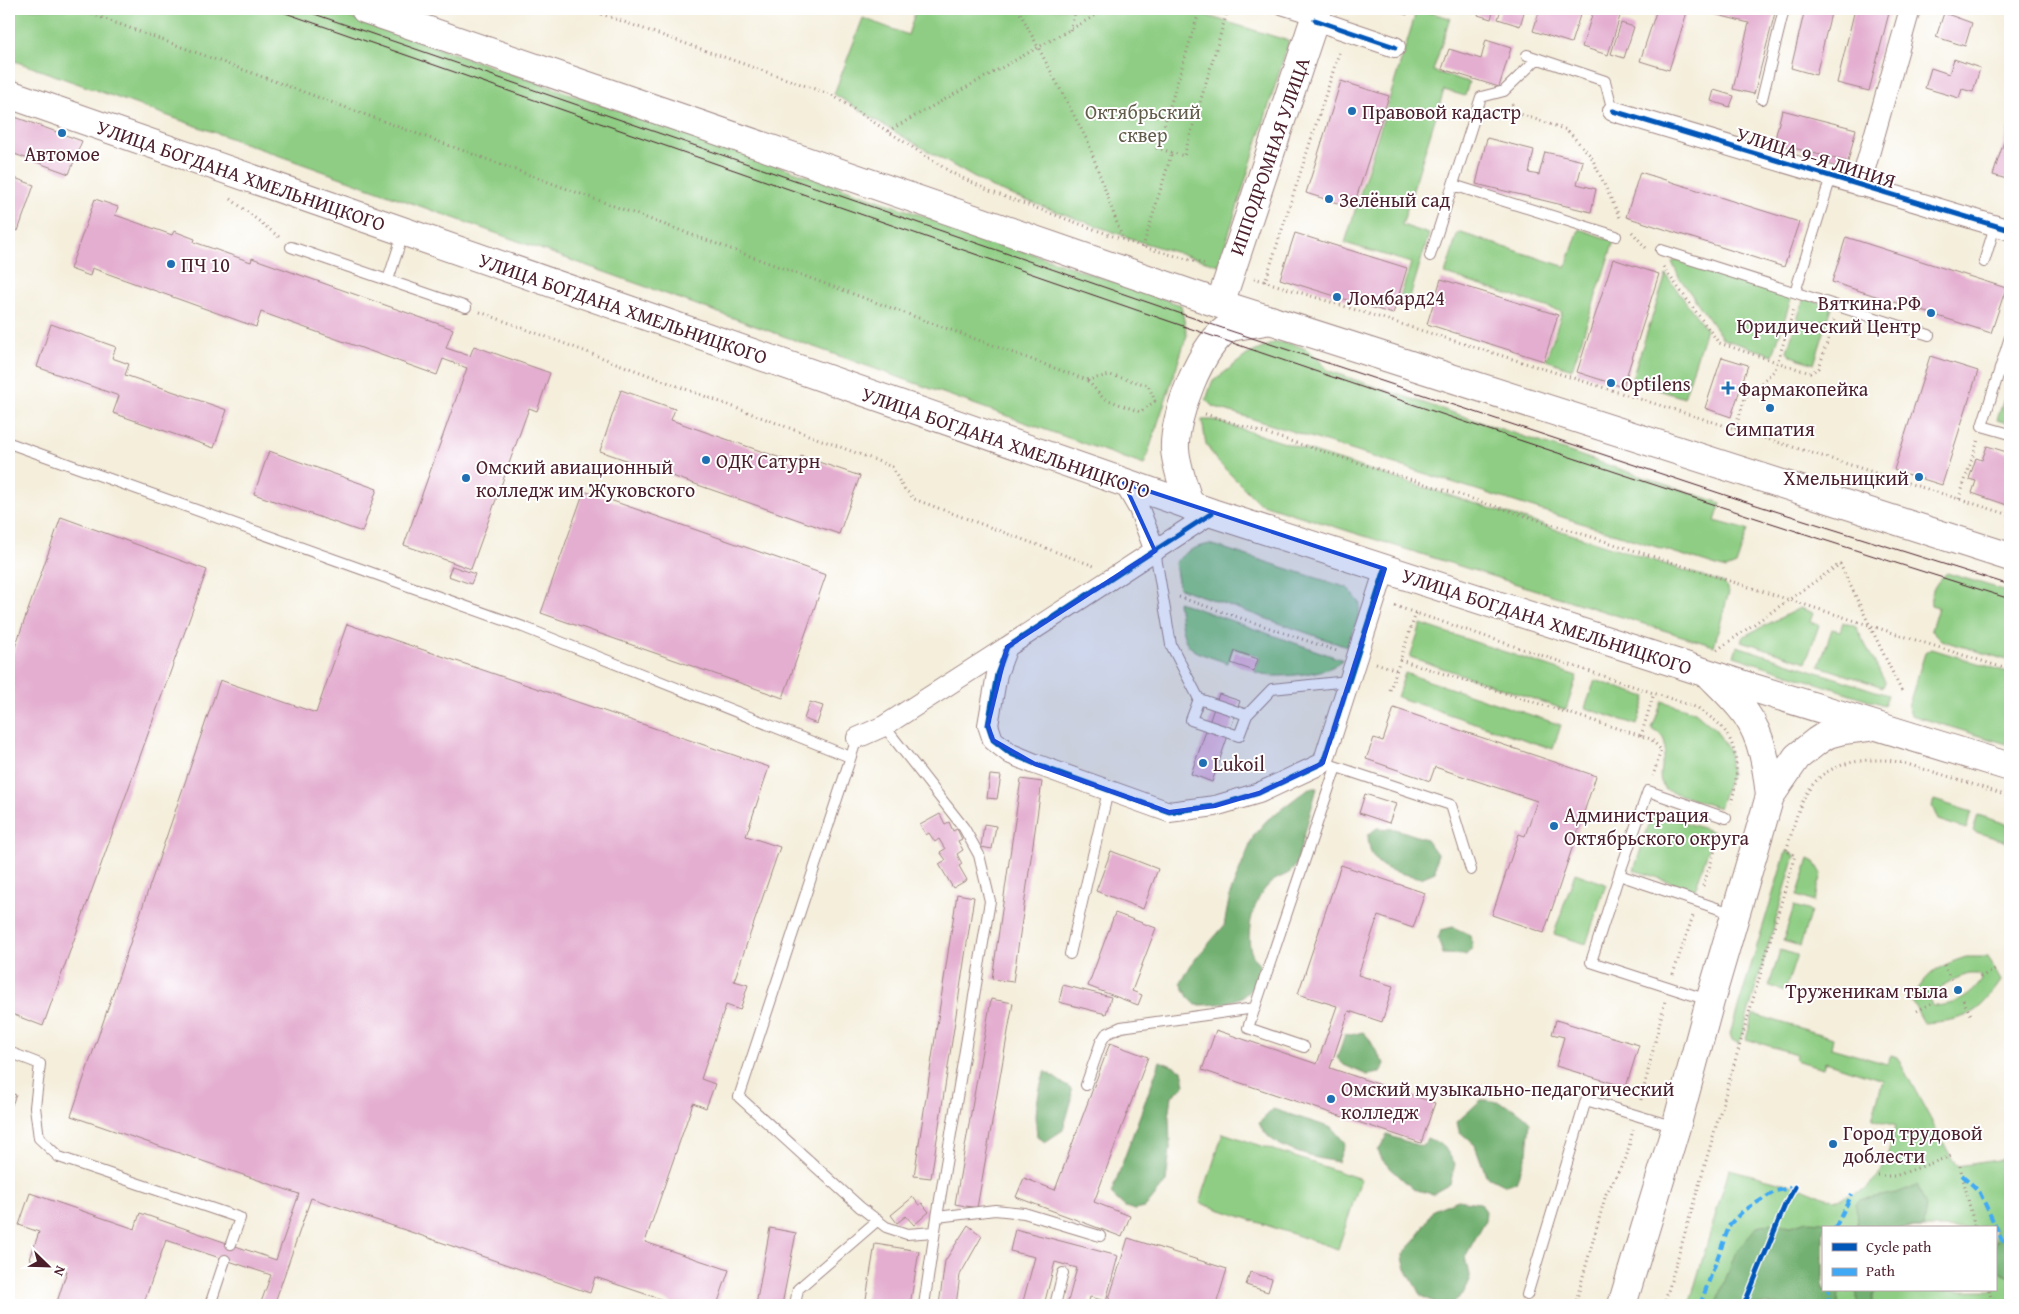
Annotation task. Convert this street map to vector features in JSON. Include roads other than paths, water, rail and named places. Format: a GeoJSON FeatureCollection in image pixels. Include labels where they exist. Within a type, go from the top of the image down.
{"type":"FeatureCollection","features":[{"type":"Feature","properties":{"kind":"main road"},"geometry":{"type":"LineString","coordinates":[[365,9],[1220,304],[2010,557]]}},
{"type":"Feature","properties":{"kind":"main road","name":"ИППОДРОМНАЯ УЛИЦА"},"geometry":{"type":"LineString","coordinates":[[1220,304],[1317,14]]}},
{"type":"Feature","properties":{"kind":"main road","name":"УЛИЦА БОГДАНА ХМЕЛЬНИЦКОГО"},"geometry":{"type":"LineString","coordinates":[[9,94],[1201,510],[1385,569],[1713,662],[1875,726],[2010,767]]}},
{"type":"Feature","properties":{"kind":"main road"},"geometry":{"type":"LineString","coordinates":[[1201,510],[1179,472],[1176,440],[1183,408],[1198,367],[1205,352],[1230,326],[1271,320]]}},
{"type":"Feature","properties":{"kind":"main road"},"geometry":{"type":"LineString","coordinates":[[1713,662],[1753,725],[1765,761],[1770,796]]}},
{"type":"Feature","properties":{"kind":"main road"},"geometry":{"type":"LineString","coordinates":[[1622,1305],[1676,1127],[1710,1001],[1770,796],[1797,757],[1817,741],[1828,734],[1843,730],[1875,726]]}},
{"type":"Feature","properties":{"kind":"street"},"geometry":{"type":"LineString","coordinates":[[1860,186],[1910,9]]}},
{"type":"Feature","properties":{"kind":"street"},"geometry":{"type":"LineString","coordinates":[[1317,14],[1346,30],[1394,47]]}},
{"type":"Feature","properties":{"kind":"street","name":"УЛИЦА 9-Я ЛИНИЯ"},"geometry":{"type":"LineString","coordinates":[[1613,111],[2003,228]]}},
{"type":"Feature","properties":{"kind":"street"},"geometry":{"type":"LineString","coordinates":[[1124,483],[1138,509],[1155,551]]}},
{"type":"Feature","properties":{"kind":"street"},"geometry":{"type":"LineString","coordinates":[[857,738],[884,726],[1155,551],[1201,510]]}},
{"type":"Feature","properties":{"kind":"street"},"geometry":{"type":"LineString","coordinates":[[1007,647],[997,674],[988,725],[993,740],[1011,754],[1169,812],[1215,806],[1259,793],[1329,765],[1348,681],[1385,569]]}},
{"type":"Feature","properties":{"kind":"lane"},"geometry":{"type":"LineString","coordinates":[[1281,9],[1317,14]]}},
{"type":"Feature","properties":{"kind":"lane"},"geometry":{"type":"LineString","coordinates":[[1762,99],[1784,9]]}},
{"type":"Feature","properties":{"kind":"lane"},"geometry":{"type":"LineString","coordinates":[[1527,55],[1605,81],[1613,111]]}},
{"type":"Feature","properties":{"kind":"lane"},"geometry":{"type":"LineString","coordinates":[[1430,256],[1481,97],[1504,90],[1538,59]]}},
{"type":"Feature","properties":{"kind":"lane"},"geometry":{"type":"LineString","coordinates":[[1797,293],[1831,177]]}},
{"type":"Feature","properties":{"kind":"lane"},"geometry":{"type":"LineString","coordinates":[[1453,185],[1616,236]]}},
{"type":"Feature","properties":{"kind":"lane"},"geometry":{"type":"LineString","coordinates":[[1984,262],[2003,228]]}},
{"type":"Feature","properties":{"kind":"lane"},"geometry":{"type":"LineString","coordinates":[[388,280],[404,232]]}},
{"type":"Feature","properties":{"kind":"lane"},"geometry":{"type":"LineString","coordinates":[[292,247],[466,307]]}},
{"type":"Feature","properties":{"kind":"lane"},"geometry":{"type":"LineString","coordinates":[[1661,250],[1929,335]]}},
{"type":"Feature","properties":{"kind":"lane"},"geometry":{"type":"LineString","coordinates":[[2010,337],[1982,426],[2010,434]]}},
{"type":"Feature","properties":{"kind":"lane"},"geometry":{"type":"LineString","coordinates":[[9,443],[523,627],[850,757]]}},
{"type":"Feature","properties":{"kind":"lane"},"geometry":{"type":"LineString","coordinates":[[1155,551],[1171,645],[1199,698],[1247,715]]}},
{"type":"Feature","properties":{"kind":"lane"},"geometry":{"type":"LineString","coordinates":[[1199,698],[1192,720],[1239,736],[1247,715],[1272,689],[1348,681]]}},
{"type":"Feature","properties":{"kind":"lane"},"geometry":{"type":"LineString","coordinates":[[884,726],[964,828],[979,855],[990,901],[936,1217],[924,1305]]}},
{"type":"Feature","properties":{"kind":"lane"},"geometry":{"type":"LineString","coordinates":[[857,738],[739,1097],[860,1208],[886,1227],[907,1234],[934,1232]]}},
{"type":"Feature","properties":{"kind":"lane"},"geometry":{"type":"LineString","coordinates":[[1304,1047],[1248,1028],[1329,765],[1451,806],[1471,870]]}},
{"type":"Feature","properties":{"kind":"lane"},"geometry":{"type":"LineString","coordinates":[[1070,954],[1108,791]]}},
{"type":"Feature","properties":{"kind":"lane"},"geometry":{"type":"LineString","coordinates":[[1710,1001],[1591,962],[1648,792],[1726,818]]}},
{"type":"Feature","properties":{"kind":"lane"},"geometry":{"type":"LineString","coordinates":[[1619,875],[1735,914]]}},
{"type":"Feature","properties":{"kind":"lane"},"geometry":{"type":"LineString","coordinates":[[1086,1085],[1101,1042],[1106,1034],[1121,1027],[1255,1008]]}},
{"type":"Feature","properties":{"kind":"lane"},"geometry":{"type":"LineString","coordinates":[[9,1052],[40,1064],[35,1106],[39,1138],[59,1157],[240,1218],[231,1244]]}},
{"type":"Feature","properties":{"kind":"lane"},"geometry":{"type":"LineString","coordinates":[[1527,1295],[1586,1100],[1676,1127]]}},
{"type":"Feature","properties":{"kind":"lane"},"geometry":{"type":"LineString","coordinates":[[936,1217],[995,1210],[1024,1213],[1100,1236]]}},
{"type":"Feature","properties":{"kind":"lane"},"geometry":{"type":"LineString","coordinates":[[795,1305],[798,1289],[878,1220]]}},
{"type":"Feature","properties":{"kind":"lane"},"geometry":{"type":"LineString","coordinates":[[210,1305],[225,1260]]}},
{"type":"Feature","properties":{"kind":"lane"},"geometry":{"type":"LineString","coordinates":[[1055,1305],[1063,1273]]}},
{"type":"Feature","properties":{"kind":"tram line"},"geometry":{"type":"LineString","coordinates":[[274,9],[923,236],[1357,385],[1792,530],[2010,599]]}},
{"type":"Feature","properties":{"kind":"tram line"},"geometry":{"type":"LineString","coordinates":[[300,9],[1225,329],[1734,498],[2010,585]]}},
{"type":"Feature","properties":{"kind":"place","name":"Правовой кадастр"},"geometry":{"type":"Point","coordinates":[1352,111]}},
{"type":"Feature","properties":{"kind":"place","name":"Автомое"},"geometry":{"type":"Point","coordinates":[62,133]}},
{"type":"Feature","properties":{"kind":"place","name":"Зелёный сад"},"geometry":{"type":"Point","coordinates":[1329,199]}},
{"type":"Feature","properties":{"kind":"place","name":"ПЧ 10"},"geometry":{"type":"Point","coordinates":[171,264]}},
{"type":"Feature","properties":{"kind":"place","name":"Ломбард24"},"geometry":{"type":"Point","coordinates":[1337,297]}},
{"type":"Feature","properties":{"kind":"place","name":"Вяткина.РФ Юридический Центр"},"geometry":{"type":"Point","coordinates":[1931,313]}},
{"type":"Feature","properties":{"kind":"place","name":"Optilens"},"geometry":{"type":"Point","coordinates":[1611,383]}},
{"type":"Feature","properties":{"kind":"place","name":"Фармакопейка"},"geometry":{"type":"Point","coordinates":[1728,388]}},
{"type":"Feature","properties":{"kind":"place","name":"Симпатия"},"geometry":{"type":"Point","coordinates":[1770,408]}},
{"type":"Feature","properties":{"kind":"place","name":"ОДК Сатурн"},"geometry":{"type":"Point","coordinates":[706,460]}},
{"type":"Feature","properties":{"kind":"place","name":"Хмельницкий"},"geometry":{"type":"Point","coordinates":[1919,477]}},
{"type":"Feature","properties":{"kind":"place","name":"Омский авиационный колледж им Жуковского"},"geometry":{"type":"Point","coordinates":[466,478]}},
{"type":"Feature","properties":{"kind":"place","name":"Lukoil"},"geometry":{"type":"Point","coordinates":[1203,763]}},
{"type":"Feature","properties":{"kind":"place","name":"Администрация Октябрьского округа"},"geometry":{"type":"Point","coordinates":[1554,826]}},
{"type":"Feature","properties":{"kind":"place","name":"Труженикам тыла"},"geometry":{"type":"Point","coordinates":[1958,990]}},
{"type":"Feature","properties":{"kind":"place","name":"Омский музыкально-педагогический колледж"},"geometry":{"type":"Point","coordinates":[1331,1099]}},
{"type":"Feature","properties":{"kind":"place","name":"Город трудовой доблести"},"geometry":{"type":"Point","coordinates":[1833,1144]}},
{"type":"Feature","properties":{"kind":"park label","name":"Октябрьский сквер"},"geometry":{"type":"Point","coordinates":[1143,122]}}]}
